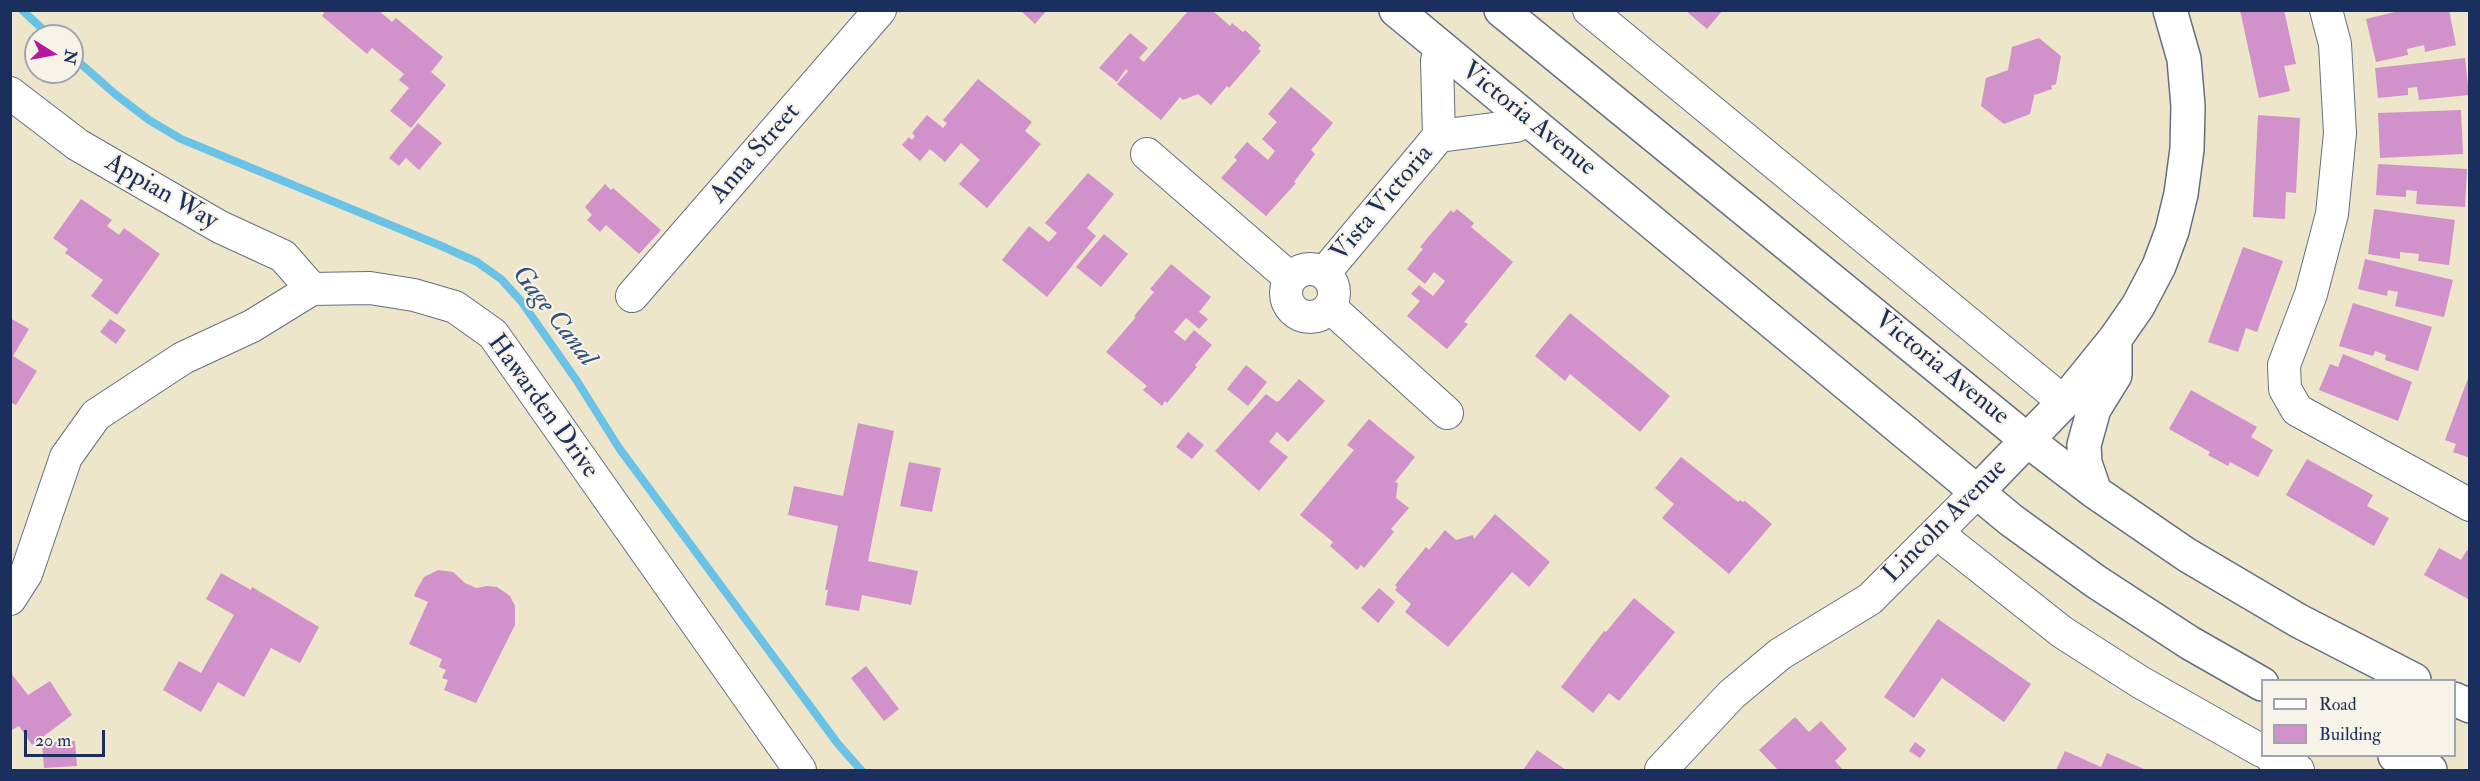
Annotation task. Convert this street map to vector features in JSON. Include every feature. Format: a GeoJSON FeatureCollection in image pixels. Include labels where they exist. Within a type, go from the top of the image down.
{"type":"FeatureCollection","features":[{"type":"Feature","properties":{"kind":"main road","name":"Victoria Avenue"},"geometry":{"type":"LineString","coordinates":[[1396,10],[2011,520],[2095,581],[2190,643],[2261,683]]}},
{"type":"Feature","properties":{"kind":"main road","name":"Victoria Avenue"},"geometry":{"type":"LineString","coordinates":[[1501,10],[2028,440],[2096,492],[2187,555],[2299,621],[2410,679]]}},
{"type":"Feature","properties":{"kind":"main road","name":"Lincoln Avenue"},"geometry":{"type":"LineString","coordinates":[[1977,492],[2064,402],[2115,339],[2139,306],[2158,266],[2172,231],[2181,194],[2187,149],[2188,106],[2184,59],[2170,10]]}},
{"type":"Feature","properties":{"kind":"main road"},"geometry":{"type":"LineString","coordinates":[[2096,492],[2085,463],[2084,445],[2094,409],[2115,375],[2115,339]]}},
{"type":"Feature","properties":{"kind":"main road"},"geometry":{"type":"LineString","coordinates":[[2397,757],[2430,771]]}},
{"type":"Feature","properties":{"kind":"street","name":"Anna Street"},"geometry":{"type":"LineString","coordinates":[[632,297],[880,10]]}},
{"type":"Feature","properties":{"kind":"street"},"geometry":{"type":"LineString","coordinates":[[1589,10],[2064,402]]}},
{"type":"Feature","properties":{"kind":"street"},"geometry":{"type":"LineString","coordinates":[[2326,10],[2334,44],[2340,133],[2332,214],[2311,294],[2284,365],[2285,389],[2297,410],[2469,505]]}},
{"type":"Feature","properties":{"kind":"street","name":"Vista Victoria"},"geometry":{"type":"LineString","coordinates":[[1325,272],[1439,136],[1437,60],[1443,51]]}},
{"type":"Feature","properties":{"kind":"street","name":"Appian Way"},"geometry":{"type":"LineString","coordinates":[[10,93],[78,145],[220,227],[283,256],[312,289]]}},
{"type":"Feature","properties":{"kind":"street","name":"Vista Victoria"},"geometry":{"type":"LineString","coordinates":[[1439,136],[1516,126],[1527,119]]}},
{"type":"Feature","properties":{"kind":"street"},"geometry":{"type":"LineString","coordinates":[[1147,154],[1290,278]]}},
{"type":"Feature","properties":{"kind":"street"},"geometry":{"type":"LineString","coordinates":[[1306,268],[1325,272],[1336,289],[1331,309],[1314,319],[1295,314],[1285,298],[1290,278],[1306,268]]}},
{"type":"Feature","properties":{"kind":"street","name":"Hawarden Drive"},"geometry":{"type":"LineString","coordinates":[[312,289],[370,288],[414,295],[455,307],[493,334],[800,771]]}},
{"type":"Feature","properties":{"kind":"street"},"geometry":{"type":"LineString","coordinates":[[10,599],[26,574],[66,457],[96,415],[183,358],[252,326],[312,289]]}},
{"type":"Feature","properties":{"kind":"street"},"geometry":{"type":"LineString","coordinates":[[1331,309],[1447,413]]}},
{"type":"Feature","properties":{"kind":"street","name":"Lincoln Avenue"},"geometry":{"type":"LineString","coordinates":[[1661,771],[1731,695],[1780,654],[1870,599],[1977,492]]}},
{"type":"Feature","properties":{"kind":"street"},"geometry":{"type":"LineString","coordinates":[[1938,533],[2062,632],[2140,682],[2261,750]]}},
{"type":"Feature","properties":{"kind":"street"},"geometry":{"type":"LineString","coordinates":[[2272,757],[2298,771]]}},
{"type":"Feature","properties":{"kind":"building"},"geometry":{"type":"Polygon","coordinates":[[[326,10],[378,10],[392,22],[396,18],[443,57],[431,72],[446,85],[411,128],[390,111],[409,88],[399,80],[404,74],[372,48],[367,54],[322,16],[326,10]]]}},
{"type":"Feature","properties":{"kind":"building"},"geometry":{"type":"Polygon","coordinates":[[[1020,10],[1047,10],[1035,24],[1020,10]]]}},
{"type":"Feature","properties":{"kind":"building"},"geometry":{"type":"Polygon","coordinates":[[[1189,10],[1212,10],[1230,26],[1232,23],[1243,32],[1245,30],[1261,45],[1258,49],[1261,51],[1211,105],[1198,94],[1183,100],[1180,97],[1161,120],[1117,84],[1128,71],[1126,69],[1117,82],[1099,68],[1130,33],[1148,48],[1139,58],[1144,62],[1189,10]]]}},
{"type":"Feature","properties":{"kind":"building"},"geometry":{"type":"Polygon","coordinates":[[[1685,10],[1723,10],[1707,29],[1685,10]]]}},
{"type":"Feature","properties":{"kind":"building"},"geometry":{"type":"Polygon","coordinates":[[[2240,10],[2284,10],[2296,64],[2284,66],[2290,91],[2259,98],[2240,10]]]}},
{"type":"Feature","properties":{"kind":"building"},"geometry":{"type":"Polygon","coordinates":[[[2403,10],[2449,10],[2456,45],[2425,52],[2424,45],[2407,49],[2408,55],[2376,62],[2366,19],[2403,10]]]}},
{"type":"Feature","properties":{"kind":"building"},"geometry":{"type":"Polygon","coordinates":[[[2039,38],[2061,56],[2056,84],[2051,86],[2052,89],[2035,95],[2035,92],[2030,114],[2004,124],[1981,106],[1986,78],[2008,70],[2012,47],[2039,38]]]}},
{"type":"Feature","properties":{"kind":"building"},"geometry":{"type":"Polygon","coordinates":[[[2465,58],[2469,95],[2419,100],[2417,87],[2408,88],[2408,95],[2378,98],[2375,68],[2465,58]]]}},
{"type":"Feature","properties":{"kind":"building"},"geometry":{"type":"Polygon","coordinates":[[[978,79],[1032,122],[1025,131],[1041,144],[987,208],[959,184],[980,160],[961,143],[945,162],[930,149],[920,161],[902,145],[909,137],[912,140],[915,136],[912,133],[927,115],[943,128],[947,123],[943,120],[978,79]]]}},
{"type":"Feature","properties":{"kind":"building"},"geometry":{"type":"Polygon","coordinates":[[[1291,87],[1333,123],[1311,150],[1315,154],[1294,182],[1296,183],[1266,216],[1221,178],[1237,160],[1234,157],[1247,142],[1268,160],[1275,151],[1262,139],[1277,122],[1268,114],[1291,87]]]}},
{"type":"Feature","properties":{"kind":"building"},"geometry":{"type":"Polygon","coordinates":[[[2461,110],[2463,154],[2380,158],[2378,113],[2461,110]]]}},
{"type":"Feature","properties":{"kind":"building"},"geometry":{"type":"Polygon","coordinates":[[[2258,115],[2300,118],[2296,193],[2286,192],[2285,219],[2253,217],[2258,115]]]}},
{"type":"Feature","properties":{"kind":"building"},"geometry":{"type":"Polygon","coordinates":[[[418,123],[442,143],[419,170],[406,158],[399,166],[389,158],[418,123]]]}},
{"type":"Feature","properties":{"kind":"building"},"geometry":{"type":"Polygon","coordinates":[[[2378,164],[2467,169],[2465,207],[2416,204],[2417,191],[2406,190],[2406,197],[2376,195],[2378,164]]]}},
{"type":"Feature","properties":{"kind":"building"},"geometry":{"type":"Polygon","coordinates":[[[1088,173],[1114,194],[1087,228],[1096,236],[1047,297],[1002,260],[1029,226],[1049,242],[1057,233],[1045,223],[1088,173]]]}},
{"type":"Feature","properties":{"kind":"building"},"geometry":{"type":"Polygon","coordinates":[[[605,184],[611,190],[613,188],[661,230],[639,254],[606,225],[600,232],[587,220],[592,215],[585,207],[605,184]]]}},
{"type":"Feature","properties":{"kind":"building"},"geometry":{"type":"Polygon","coordinates":[[[81,199],[112,220],[107,226],[119,235],[124,228],[160,254],[117,315],[91,296],[103,280],[65,253],[68,249],[53,238],[81,199]]]}},
{"type":"Feature","properties":{"kind":"building"},"geometry":{"type":"Polygon","coordinates":[[[1457,209],[1474,223],[1471,227],[1513,262],[1464,322],[1468,324],[1447,349],[1407,316],[1420,301],[1411,294],[1419,285],[1433,296],[1445,281],[1434,272],[1425,284],[1407,269],[1423,249],[1420,247],[1451,210],[1453,213],[1457,209]]]}},
{"type":"Feature","properties":{"kind":"building"},"geometry":{"type":"Polygon","coordinates":[[[2374,209],[2455,220],[2449,265],[2418,261],[2419,254],[2400,252],[2400,259],[2368,254],[2374,209]]]}},
{"type":"Feature","properties":{"kind":"building"},"geometry":{"type":"Polygon","coordinates":[[[1104,234],[1128,254],[1101,287],[1076,267],[1104,234]]]}},
{"type":"Feature","properties":{"kind":"building"},"geometry":{"type":"Polygon","coordinates":[[[2243,247],[2283,261],[2257,332],[2246,328],[2238,352],[2208,342],[2243,247]]]}},
{"type":"Feature","properties":{"kind":"building"},"geometry":{"type":"Polygon","coordinates":[[[2365,259],[2453,280],[2444,317],[2395,306],[2398,292],[2388,290],[2387,296],[2358,289],[2365,259]]]}},
{"type":"Feature","properties":{"kind":"building"},"geometry":{"type":"Polygon","coordinates":[[[1171,264],[1211,297],[1199,312],[1208,319],[1199,329],[1186,318],[1174,332],[1185,341],[1194,330],[1212,345],[1195,365],[1197,367],[1162,406],[1143,390],[1147,386],[1106,352],[1136,317],[1134,316],[1154,292],[1150,289],[1171,264]]]}},
{"type":"Feature","properties":{"kind":"building"},"geometry":{"type":"Polygon","coordinates":[[[2353,303],[2432,327],[2418,371],[2385,360],[2386,355],[2375,351],[2373,356],[2339,346],[2353,303]]]}},
{"type":"Feature","properties":{"kind":"building"},"geometry":{"type":"Polygon","coordinates":[[[1570,313],[1670,396],[1640,432],[1570,374],[1565,381],[1535,356],[1570,313]]]}},
{"type":"Feature","properties":{"kind":"building"},"geometry":{"type":"Polygon","coordinates":[[[10,318],[29,329],[13,356],[37,371],[16,405],[10,402],[10,318]]]}},
{"type":"Feature","properties":{"kind":"building"},"geometry":{"type":"Polygon","coordinates":[[[110,319],[126,330],[116,344],[100,332],[110,319]]]}},
{"type":"Feature","properties":{"kind":"building"},"geometry":{"type":"Polygon","coordinates":[[[2343,354],[2412,382],[2398,421],[2319,390],[2330,364],[2338,367],[2343,354]]]}},
{"type":"Feature","properties":{"kind":"building"},"geometry":{"type":"Polygon","coordinates":[[[1246,365],[1267,382],[1248,406],[1227,389],[1246,365]]]}},
{"type":"Feature","properties":{"kind":"building"},"geometry":{"type":"Polygon","coordinates":[[[2470,373],[2470,458],[2453,452],[2456,444],[2445,440],[2470,373]]]}},
{"type":"Feature","properties":{"kind":"building"},"geometry":{"type":"Polygon","coordinates":[[[1299,379],[1325,401],[1288,442],[1277,432],[1269,442],[1288,457],[1259,491],[1215,451],[1266,394],[1277,402],[1299,379]]]}},
{"type":"Feature","properties":{"kind":"building"},"geometry":{"type":"Polygon","coordinates":[[[2191,390],[2257,427],[2251,437],[2273,450],[2258,477],[2230,462],[2228,466],[2208,455],[2210,452],[2169,429],[2191,390]]]}},
{"type":"Feature","properties":{"kind":"building"},"geometry":{"type":"Polygon","coordinates":[[[1369,419],[1415,457],[1395,482],[1398,483],[1396,498],[1409,508],[1391,529],[1394,532],[1364,568],[1361,565],[1357,570],[1330,546],[1333,542],[1300,515],[1354,450],[1347,445],[1369,419]]]}},
{"type":"Feature","properties":{"kind":"building"},"geometry":{"type":"Polygon","coordinates":[[[858,423],[894,431],[868,561],[918,571],[911,605],[862,595],[859,611],[825,605],[828,590],[825,590],[838,526],[788,515],[794,486],[843,496],[858,423]]]}},
{"type":"Feature","properties":{"kind":"building"},"geometry":{"type":"Polygon","coordinates":[[[1188,432],[1204,445],[1192,459],[1176,447],[1188,432]]]}},
{"type":"Feature","properties":{"kind":"building"},"geometry":{"type":"Polygon","coordinates":[[[1681,457],[1738,502],[1745,501],[1772,524],[1729,574],[1662,518],[1674,504],[1655,488],[1681,457]]]}},
{"type":"Feature","properties":{"kind":"building"},"geometry":{"type":"Polygon","coordinates":[[[2307,459],[2373,495],[2367,506],[2389,518],[2374,546],[2286,495],[2307,459]]]}},
{"type":"Feature","properties":{"kind":"building"},"geometry":{"type":"Polygon","coordinates":[[[909,462],[941,468],[932,512],[900,506],[909,462]]]}},
{"type":"Feature","properties":{"kind":"building"},"geometry":{"type":"Polygon","coordinates":[[[1495,514],[1550,562],[1529,587],[1512,572],[1448,647],[1405,612],[1411,604],[1395,590],[1397,587],[1395,585],[1426,547],[1429,550],[1445,530],[1456,540],[1473,535],[1474,539],[1495,514]]]}},
{"type":"Feature","properties":{"kind":"building"},"geometry":{"type":"Polygon","coordinates":[[[2439,548],[2461,560],[2467,550],[2470,552],[2470,600],[2424,575],[2439,548]]]}},
{"type":"Feature","properties":{"kind":"building"},"geometry":{"type":"Polygon","coordinates":[[[438,570],[453,572],[465,583],[476,588],[497,587],[510,596],[515,606],[515,625],[476,703],[444,690],[448,680],[442,678],[446,670],[439,667],[442,659],[409,644],[428,602],[414,596],[424,577],[438,570]]]}},
{"type":"Feature","properties":{"kind":"building"},"geometry":{"type":"Polygon","coordinates":[[[221,573],[251,590],[252,587],[319,627],[300,663],[271,648],[244,697],[218,682],[201,712],[163,690],[179,661],[201,673],[234,615],[206,599],[221,573]]]}},
{"type":"Feature","properties":{"kind":"building"},"geometry":{"type":"Polygon","coordinates":[[[1379,588],[1395,602],[1378,623],[1361,608],[1379,588]]]}},
{"type":"Feature","properties":{"kind":"building"},"geometry":{"type":"Polygon","coordinates":[[[1634,598],[1675,632],[1619,701],[1609,693],[1593,713],[1561,687],[1604,631],[1606,632],[1634,598]]]}},
{"type":"Feature","properties":{"kind":"building"},"geometry":{"type":"Polygon","coordinates":[[[1938,619],[2031,684],[2004,722],[1942,678],[1914,718],[1884,697],[1938,619]]]}},
{"type":"Feature","properties":{"kind":"building"},"geometry":{"type":"Polygon","coordinates":[[[866,666],[899,709],[884,721],[851,678],[866,666]]]}},
{"type":"Feature","properties":{"kind":"building"},"geometry":{"type":"Polygon","coordinates":[[[10,672],[28,695],[50,681],[72,715],[32,745],[19,726],[10,731],[10,672]]]}},
{"type":"Feature","properties":{"kind":"building"},"geometry":{"type":"Polygon","coordinates":[[[1795,717],[1809,732],[1821,721],[1847,749],[1835,761],[1843,770],[1778,770],[1759,750],[1795,717]]]}},
{"type":"Feature","properties":{"kind":"building"},"geometry":{"type":"Polygon","coordinates":[[[75,741],[77,766],[44,768],[42,743],[75,741]]]}},
{"type":"Feature","properties":{"kind":"building"},"geometry":{"type":"Polygon","coordinates":[[[1915,742],[1926,750],[1920,758],[1909,751],[1915,742]]]}},
{"type":"Feature","properties":{"kind":"building"},"geometry":{"type":"Polygon","coordinates":[[[1537,750],[1566,770],[1523,770],[1537,750]]]}},
{"type":"Feature","properties":{"kind":"building"},"geometry":{"type":"Polygon","coordinates":[[[2065,751],[2101,767],[2107,753],[2146,770],[2056,770],[2065,751]]]}},
{"type":"Feature","properties":{"kind":"waterway","name":"Gage Canal"},"geometry":{"type":"LineString","coordinates":[[22,10],[37,24]]}},
{"type":"Feature","properties":{"kind":"waterway","name":"Gage Canal"},"geometry":{"type":"LineString","coordinates":[[84,67],[149,120],[181,139],[439,245],[477,262],[501,279],[521,301],[577,381],[619,448],[838,744],[861,770]]}}]}
